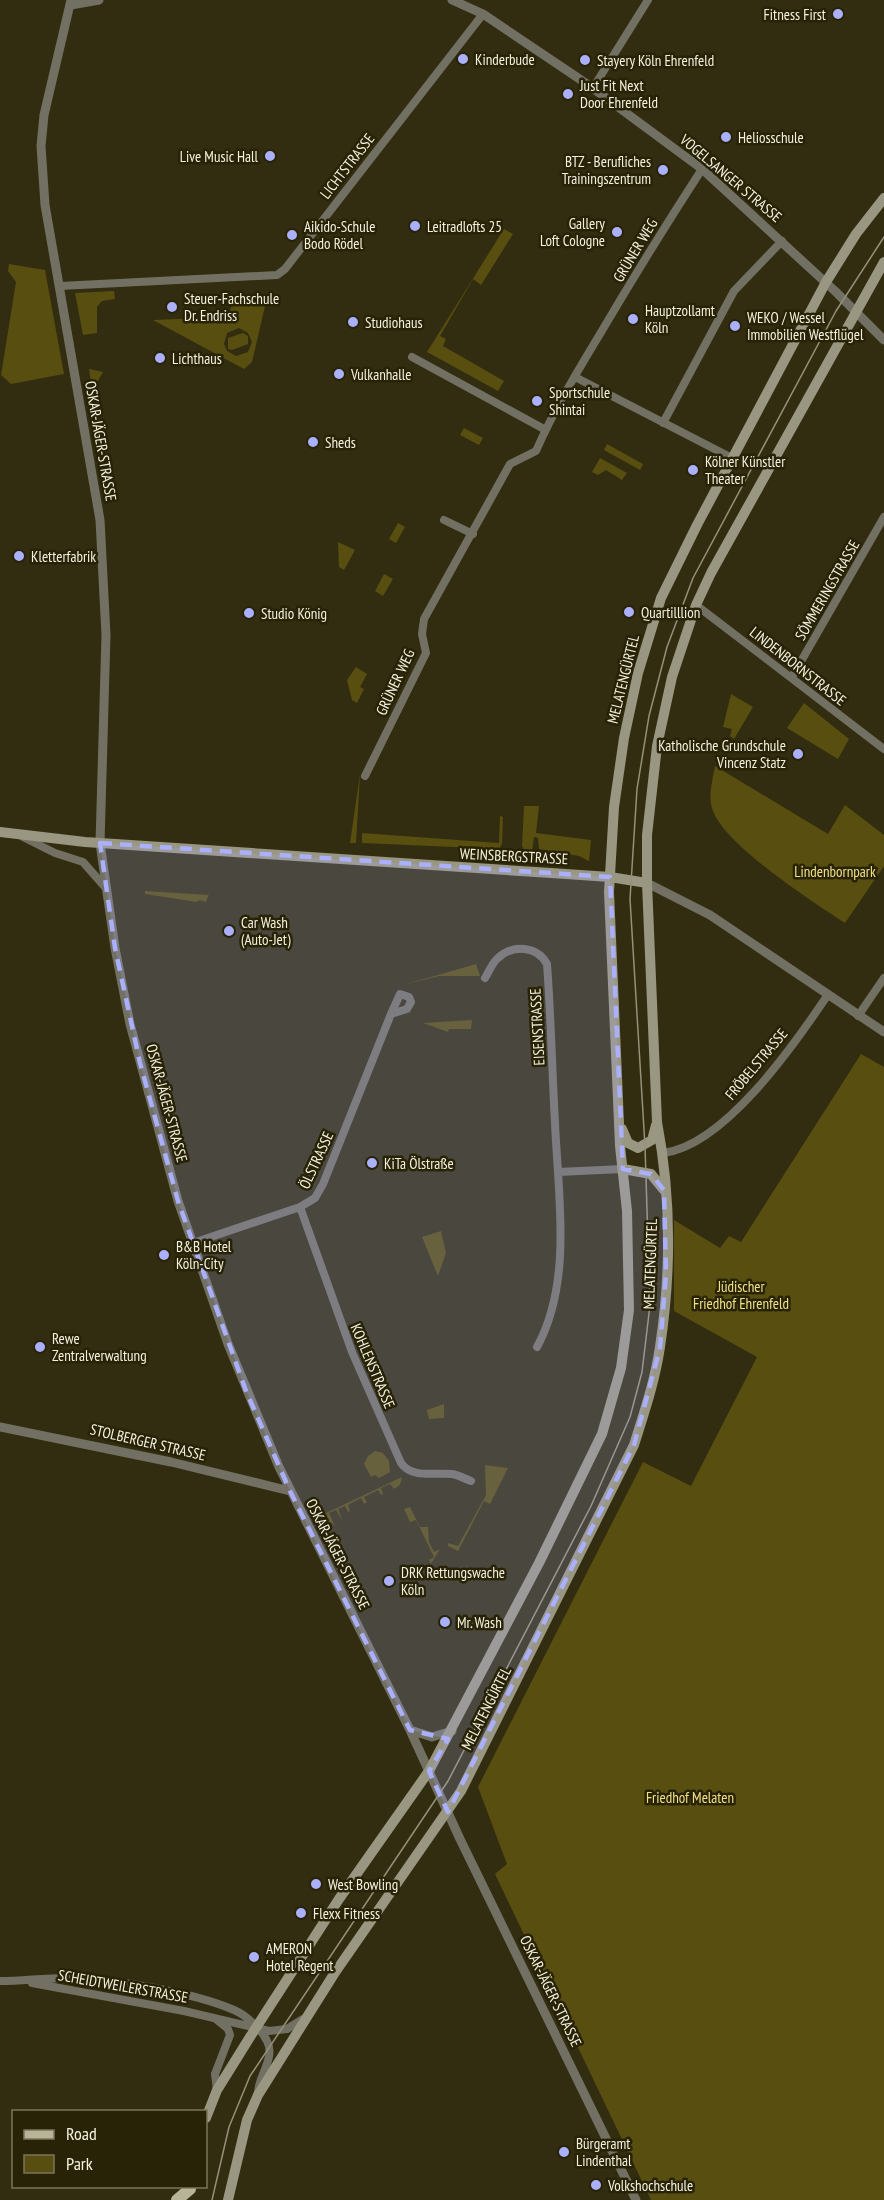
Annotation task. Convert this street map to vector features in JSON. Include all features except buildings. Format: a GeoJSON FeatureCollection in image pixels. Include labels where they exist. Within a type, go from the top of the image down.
{"type":"FeatureCollection","features":[{"type":"Feature","properties":{"kind":"main road","name":"MELATENGÜRTEL"},"geometry":{"type":"LineString","coordinates":[[207,2115],[217,2090],[256,2028],[339,1899],[429,1771],[452,1731],[585,1471],[615,1395],[626,1342],[630,1287],[619,1123],[610,877],[617,786],[642,659],[666,587],[732,458],[826,282],[856,234],[884,198]]}},
{"type":"Feature","properties":{"kind":"main road","name":"MELATENGÜRTEL"},"geometry":{"type":"LineString","coordinates":[[228,2200],[244,2131],[258,2095],[307,2016],[461,1791],[634,1445],[650,1394],[660,1348],[667,1265],[663,1153],[657,1122],[647,883],[648,810],[661,724],[672,677],[696,605],[731,536],[884,262]]}},
{"type":"Feature","properties":{"kind":"main road","name":"WEINSBERGSTRASSE"},"geometry":{"type":"LineString","coordinates":[[0,832],[100,843],[610,877],[647,883]]}},
{"type":"Feature","properties":{"kind":"main road"},"geometry":{"type":"LineString","coordinates":[[619,1123],[628,1143],[638,1148],[652,1140],[657,1122]]}},
{"type":"Feature","properties":{"kind":"main road"},"geometry":{"type":"LineString","coordinates":[[623,1168],[651,1174],[664,1190]]}},
{"type":"Feature","properties":{"kind":"main road"},"geometry":{"type":"LineString","coordinates":[[177,2200],[189,2192]]}},
{"type":"Feature","properties":{"kind":"street"},"geometry":{"type":"LineString","coordinates":[[71,3],[99,0]]}},
{"type":"Feature","properties":{"kind":"street","name":"VOGELSANGER STRASSE"},"geometry":{"type":"LineString","coordinates":[[453,0],[483,14],[593,88],[702,169],[826,282],[884,340]]}},
{"type":"Feature","properties":{"kind":"street"},"geometry":{"type":"LineString","coordinates":[[593,88],[648,0]]}},
{"type":"Feature","properties":{"kind":"street","name":"OSKAR-JÄGER-STRASSE"},"geometry":{"type":"LineString","coordinates":[[71,3],[50,81],[41,146],[45,205],[97,494],[105,586],[106,635],[100,843],[115,948],[133,1035],[178,1201],[232,1353],[290,1491],[410,1730],[636,2200]]}},
{"type":"Feature","properties":{"kind":"street","name":"LICHTSTRASSE"},"geometry":{"type":"LineString","coordinates":[[60,286],[277,275],[285,269],[483,14]]}},
{"type":"Feature","properties":{"kind":"street","name":"GRÜNER WEG"},"geometry":{"type":"LineString","coordinates":[[365,776],[426,653],[422,634],[424,619],[510,464],[536,451],[544,429],[646,257],[702,169]]}},
{"type":"Feature","properties":{"kind":"street"},"geometry":{"type":"LineString","coordinates":[[663,423],[734,291],[782,241]]}},
{"type":"Feature","properties":{"kind":"street"},"geometry":{"type":"LineString","coordinates":[[412,357],[544,429]]}},
{"type":"Feature","properties":{"kind":"street"},"geometry":{"type":"LineString","coordinates":[[575,377],[732,458]]}},
{"type":"Feature","properties":{"kind":"street","name":"SÖMMERINGSTRASSE"},"geometry":{"type":"LineString","coordinates":[[792,677],[884,517]]}},
{"type":"Feature","properties":{"kind":"street"},"geometry":{"type":"LineString","coordinates":[[444,520],[473,534]]}},
{"type":"Feature","properties":{"kind":"street","name":"LINDENBORNSTRASSE"},"geometry":{"type":"LineString","coordinates":[[696,605],[884,749]]}},
{"type":"Feature","properties":{"kind":"street"},"geometry":{"type":"LineString","coordinates":[[22,836],[55,853],[83,862],[105,887]]}},
{"type":"Feature","properties":{"kind":"street","name":"WEINSBERGSTRASSE"},"geometry":{"type":"LineString","coordinates":[[647,883],[710,915],[827,996],[884,1032]]}},
{"type":"Feature","properties":{"kind":"street","name":"EISENSTRASSE"},"geometry":{"type":"LineString","coordinates":[[484,978],[498,958],[513,950],[532,949],[543,957],[547,964],[558,1172],[556,1285],[548,1325],[537,1347]]}},
{"type":"Feature","properties":{"kind":"street"},"geometry":{"type":"LineString","coordinates":[[858,1016],[884,978]]}},
{"type":"Feature","properties":{"kind":"street","name":"FRÖBELSTRASSE"},"geometry":{"type":"LineString","coordinates":[[663,1153],[677,1151],[700,1138],[747,1100],[827,996]]}},
{"type":"Feature","properties":{"kind":"street","name":"ÖLSTRASSE"},"geometry":{"type":"LineString","coordinates":[[193,1243],[300,1207],[315,1198],[323,1184],[391,1014]]}},
{"type":"Feature","properties":{"kind":"street"},"geometry":{"type":"LineString","coordinates":[[558,1172],[623,1168]]}},
{"type":"Feature","properties":{"kind":"street","name":"KOHLENSTRASSE"},"geometry":{"type":"LineString","coordinates":[[300,1207],[346,1337],[404,1467],[418,1473],[456,1475],[471,1481]]}},
{"type":"Feature","properties":{"kind":"street","name":"STOLBERGER STRASSE"},"geometry":{"type":"LineString","coordinates":[[0,1427],[171,1462],[290,1491]]}},
{"type":"Feature","properties":{"kind":"street"},"geometry":{"type":"LineString","coordinates":[[410,1730],[432,1737],[452,1731]]}},
{"type":"Feature","properties":{"kind":"street","name":"SCHEIDTWEILERSTRASSE"},"geometry":{"type":"LineString","coordinates":[[0,1981],[74,1978],[117,1983],[207,2002],[242,2015],[255,2016],[268,2012]]}},
{"type":"Feature","properties":{"kind":"street","name":"SCHEIDTWEILERSTRASSE"},"geometry":{"type":"LineString","coordinates":[[24,1981],[280,2031],[307,2016]]}},
{"type":"Feature","properties":{"kind":"street","name":"SCHEIDTWEILERSTRASSE"},"geometry":{"type":"LineString","coordinates":[[242,2015],[267,2039],[269,2046],[267,2061],[258,2085],[258,2095]]}},
{"type":"Feature","properties":{"kind":"street"},"geometry":{"type":"LineString","coordinates":[[216,2019],[228,2029],[230,2035],[216,2074],[217,2090]]}},
{"type":"Feature","properties":{"kind":"highlighted area"},"geometry":{"type":"Polygon","coordinates":[[[100,843],[610,877],[623,1169],[651,1174],[664,1190],[666,1274],[660,1348],[634,1445],[448,1812],[429,1771],[448,1739],[410,1730],[290,1491],[246,1391],[178,1201],[140,1063],[115,948],[100,843]]]}},
{"type":"Feature","properties":{"kind":"green space"},"geometry":{"type":"Polygon","coordinates":[[[504,229],[513,234],[481,285],[473,279],[440,336],[446,339],[443,346],[504,381],[498,391],[427,352],[504,229]]]}},
{"type":"Feature","properties":{"kind":"green space"},"geometry":{"type":"Polygon","coordinates":[[[9,264],[45,270],[64,374],[11,384],[1,375],[16,282],[8,271],[9,264]]]}},
{"type":"Feature","properties":{"kind":"green space"},"geometry":{"type":"Polygon","coordinates":[[[114,291],[115,299],[102,301],[97,307],[97,333],[83,335],[75,293],[114,291]]]}},
{"type":"Feature","properties":{"kind":"green space"},"geometry":{"type":"Polygon","coordinates":[[[232,306],[265,306],[252,362],[244,369],[153,320],[226,317],[232,306]],[[239,328],[227,333],[224,344],[227,351],[236,356],[248,352],[252,342],[248,333],[239,328]]]}},
{"type":"Feature","properties":{"kind":"green space"},"geometry":{"type":"Polygon","coordinates":[[[243,333],[248,336],[248,344],[232,350],[228,349],[228,338],[243,333]]]}},
{"type":"Feature","properties":{"kind":"green space"},"geometry":{"type":"Polygon","coordinates":[[[89,369],[103,372],[92,390],[89,369]]]}},
{"type":"Feature","properties":{"kind":"green space"},"geometry":{"type":"Polygon","coordinates":[[[92,391],[100,393],[95,407],[92,391]]]}},
{"type":"Feature","properties":{"kind":"green space"},"geometry":{"type":"Polygon","coordinates":[[[464,428],[483,438],[479,445],[460,435],[464,428]]]}},
{"type":"Feature","properties":{"kind":"green space"},"geometry":{"type":"Polygon","coordinates":[[[607,444],[643,464],[640,470],[604,450],[607,444]]]}},
{"type":"Feature","properties":{"kind":"green space"},"geometry":{"type":"Polygon","coordinates":[[[600,458],[627,473],[622,480],[606,470],[598,475],[592,472],[600,458]]]}},
{"type":"Feature","properties":{"kind":"green space"},"geometry":{"type":"Polygon","coordinates":[[[398,523],[405,527],[396,543],[389,539],[398,523]]]}},
{"type":"Feature","properties":{"kind":"green space"},"geometry":{"type":"Polygon","coordinates":[[[338,542],[355,550],[344,570],[339,567],[338,542]]]}},
{"type":"Feature","properties":{"kind":"green space"},"geometry":{"type":"Polygon","coordinates":[[[384,574],[393,579],[383,596],[375,591],[384,574]]]}},
{"type":"Feature","properties":{"kind":"green space"},"geometry":{"type":"Polygon","coordinates":[[[356,667],[367,674],[360,687],[364,689],[357,703],[352,700],[347,680],[356,667]]]}},
{"type":"Feature","properties":{"kind":"green space"},"geometry":{"type":"Polygon","coordinates":[[[731,694],[753,707],[734,739],[730,736],[732,729],[723,727],[731,694]]]}},
{"type":"Feature","properties":{"kind":"green space"},"geometry":{"type":"Polygon","coordinates":[[[804,703],[849,739],[838,759],[787,728],[804,703]]]}},
{"type":"Feature","properties":{"kind":"green space","name":"Lindenbornpark"},"geometry":{"type":"Polygon","coordinates":[[[715,766],[828,834],[845,805],[884,835],[884,866],[845,923],[770,871],[732,838],[719,822],[712,808],[710,798],[715,766]]]}},
{"type":"Feature","properties":{"kind":"green space"},"geometry":{"type":"Polygon","coordinates":[[[360,774],[356,843],[350,843],[360,774]]]}},
{"type":"Feature","properties":{"kind":"green space"},"geometry":{"type":"Polygon","coordinates":[[[524,806],[539,806],[536,833],[591,840],[589,861],[579,856],[539,849],[538,838],[534,837],[532,852],[525,851],[522,846],[524,806]]]}},
{"type":"Feature","properties":{"kind":"green space"},"geometry":{"type":"Polygon","coordinates":[[[500,816],[503,817],[502,844],[499,849],[362,843],[362,833],[499,843],[500,816]]]}},
{"type":"Feature","properties":{"kind":"green space"},"geometry":{"type":"Polygon","coordinates":[[[145,891],[209,894],[206,902],[199,900],[197,902],[145,894],[145,891]]]}},
{"type":"Feature","properties":{"kind":"green space"},"geometry":{"type":"Polygon","coordinates":[[[476,964],[480,976],[439,976],[403,985],[476,964]]]}},
{"type":"Feature","properties":{"kind":"green space"},"geometry":{"type":"Polygon","coordinates":[[[472,1020],[471,1029],[449,1029],[448,1032],[423,1023],[472,1020]]]}},
{"type":"Feature","properties":{"kind":"green space","name":"Friedhof Melaten"},"geometry":{"type":"Polygon","coordinates":[[[861,1054],[884,1067],[884,2200],[651,2200],[495,1874],[507,1864],[478,1787],[643,1462],[691,1486],[757,1357],[674,1311],[674,1220],[720,1248],[729,1236],[741,1242],[861,1054]]]}},
{"type":"Feature","properties":{"kind":"green space"},"geometry":{"type":"Polygon","coordinates":[[[441,1231],[446,1253],[438,1276],[422,1237],[441,1231]]]}},
{"type":"Feature","properties":{"kind":"green space"},"geometry":{"type":"Polygon","coordinates":[[[444,1404],[444,1418],[429,1419],[427,1410],[444,1404]]]}},
{"type":"Feature","properties":{"kind":"green space"},"geometry":{"type":"Polygon","coordinates":[[[375,1451],[383,1453],[389,1461],[390,1472],[379,1478],[375,1475],[371,1477],[364,1464],[368,1456],[375,1451]]]}},
{"type":"Feature","properties":{"kind":"green space"},"geometry":{"type":"Polygon","coordinates":[[[485,1465],[508,1468],[490,1504],[484,1501],[458,1551],[448,1546],[448,1543],[458,1546],[486,1495],[485,1465]]]}},
{"type":"Feature","properties":{"kind":"green space"},"geometry":{"type":"Polygon","coordinates":[[[402,1477],[400,1485],[394,1489],[390,1484],[381,1488],[383,1494],[381,1495],[378,1490],[364,1497],[367,1502],[364,1504],[361,1498],[348,1505],[350,1511],[348,1512],[345,1506],[338,1509],[343,1522],[336,1510],[329,1513],[335,1526],[331,1522],[328,1524],[324,1514],[402,1477]]]}},
{"type":"Feature","properties":{"kind":"green space"},"geometry":{"type":"Polygon","coordinates":[[[410,1507],[420,1527],[428,1527],[429,1542],[434,1552],[440,1549],[431,1564],[429,1560],[434,1557],[416,1520],[410,1522],[404,1509],[410,1507]]]}},
{"type":"Feature","properties":{"kind":"tram line"},"geometry":{"type":"LineString","coordinates":[[212,2200],[229,2127],[250,2076],[448,1781],[591,1506],[630,1417],[642,1372],[650,1305],[645,1146],[630,899],[637,789],[649,716],[667,647],[693,578],[836,311],[884,237]]}},
{"type":"Feature","properties":{"kind":"place","name":"Fitness First"},"geometry":{"type":"Point","coordinates":[838,14]}},
{"type":"Feature","properties":{"kind":"place","name":"Kinderbude"},"geometry":{"type":"Point","coordinates":[463,59]}},
{"type":"Feature","properties":{"kind":"place","name":"Stayery Köln Ehrenfeld"},"geometry":{"type":"Point","coordinates":[585,60]}},
{"type":"Feature","properties":{"kind":"place","name":"Just Fit Next Door Ehrenfeld"},"geometry":{"type":"Point","coordinates":[568,94]}},
{"type":"Feature","properties":{"kind":"place","name":"Heliosschule"},"geometry":{"type":"Point","coordinates":[726,137]}},
{"type":"Feature","properties":{"kind":"place","name":"Live Music Hall"},"geometry":{"type":"Point","coordinates":[270,156]}},
{"type":"Feature","properties":{"kind":"place","name":"BTZ - Berufliches Trainingszentrum"},"geometry":{"type":"Point","coordinates":[663,170]}},
{"type":"Feature","properties":{"kind":"place","name":"Leitradlofts 25"},"geometry":{"type":"Point","coordinates":[415,226]}},
{"type":"Feature","properties":{"kind":"place","name":"Gallery Loft Cologne"},"geometry":{"type":"Point","coordinates":[617,232]}},
{"type":"Feature","properties":{"kind":"place","name":"Aikido-Schule Bodo Rödel"},"geometry":{"type":"Point","coordinates":[292,235]}},
{"type":"Feature","properties":{"kind":"place","name":"Steuer-Fachschule Dr. Endriss"},"geometry":{"type":"Point","coordinates":[172,307]}},
{"type":"Feature","properties":{"kind":"place","name":"Hauptzollamt Köln"},"geometry":{"type":"Point","coordinates":[633,319]}},
{"type":"Feature","properties":{"kind":"place","name":"Studiohaus"},"geometry":{"type":"Point","coordinates":[353,322]}},
{"type":"Feature","properties":{"kind":"place","name":"WEKO / Wessel Immobilien Westflügel"},"geometry":{"type":"Point","coordinates":[735,326]}},
{"type":"Feature","properties":{"kind":"place","name":"Lichthaus"},"geometry":{"type":"Point","coordinates":[160,358]}},
{"type":"Feature","properties":{"kind":"place","name":"Vulkanhalle"},"geometry":{"type":"Point","coordinates":[339,374]}},
{"type":"Feature","properties":{"kind":"place","name":"Sportschule Shintai"},"geometry":{"type":"Point","coordinates":[537,401]}},
{"type":"Feature","properties":{"kind":"place","name":"Sheds"},"geometry":{"type":"Point","coordinates":[313,442]}},
{"type":"Feature","properties":{"kind":"place","name":"Kölner Künstler Theater"},"geometry":{"type":"Point","coordinates":[693,470]}},
{"type":"Feature","properties":{"kind":"place","name":"Kletterfabrik"},"geometry":{"type":"Point","coordinates":[19,556]}},
{"type":"Feature","properties":{"kind":"place","name":"Quartilllion"},"geometry":{"type":"Point","coordinates":[629,612]}},
{"type":"Feature","properties":{"kind":"place","name":"Studio König"},"geometry":{"type":"Point","coordinates":[249,613]}},
{"type":"Feature","properties":{"kind":"place","name":"Katholische Grundschule Vincenz Statz"},"geometry":{"type":"Point","coordinates":[798,754]}},
{"type":"Feature","properties":{"kind":"place","name":"Car Wash (Auto-Jet)"},"geometry":{"type":"Point","coordinates":[229,931]}},
{"type":"Feature","properties":{"kind":"place","name":"KiTa Ölstraße"},"geometry":{"type":"Point","coordinates":[372,1163]}},
{"type":"Feature","properties":{"kind":"place","name":"B&B Hotel Köln-City"},"geometry":{"type":"Point","coordinates":[164,1255]}},
{"type":"Feature","properties":{"kind":"place","name":"Rewe Zentralverwaltung"},"geometry":{"type":"Point","coordinates":[40,1347]}},
{"type":"Feature","properties":{"kind":"place","name":"DRK Rettungswache Köln"},"geometry":{"type":"Point","coordinates":[389,1581]}},
{"type":"Feature","properties":{"kind":"place","name":"Mr. Wash"},"geometry":{"type":"Point","coordinates":[445,1622]}},
{"type":"Feature","properties":{"kind":"place","name":"West Bowling"},"geometry":{"type":"Point","coordinates":[316,1884]}},
{"type":"Feature","properties":{"kind":"place","name":"Flexx Fitness"},"geometry":{"type":"Point","coordinates":[301,1913]}},
{"type":"Feature","properties":{"kind":"place","name":"AMERON Hotel Regent"},"geometry":{"type":"Point","coordinates":[254,1957]}},
{"type":"Feature","properties":{"kind":"place","name":"Bürgeramt Lindenthal"},"geometry":{"type":"Point","coordinates":[564,2152]}},
{"type":"Feature","properties":{"kind":"place","name":"Volkshochschule"},"geometry":{"type":"Point","coordinates":[596,2185]}},
{"type":"Feature","properties":{"kind":"park label","name":"Jüdischer Friedhof Ehrenfeld"},"geometry":{"type":"Point","coordinates":[741,1294]}}]}
